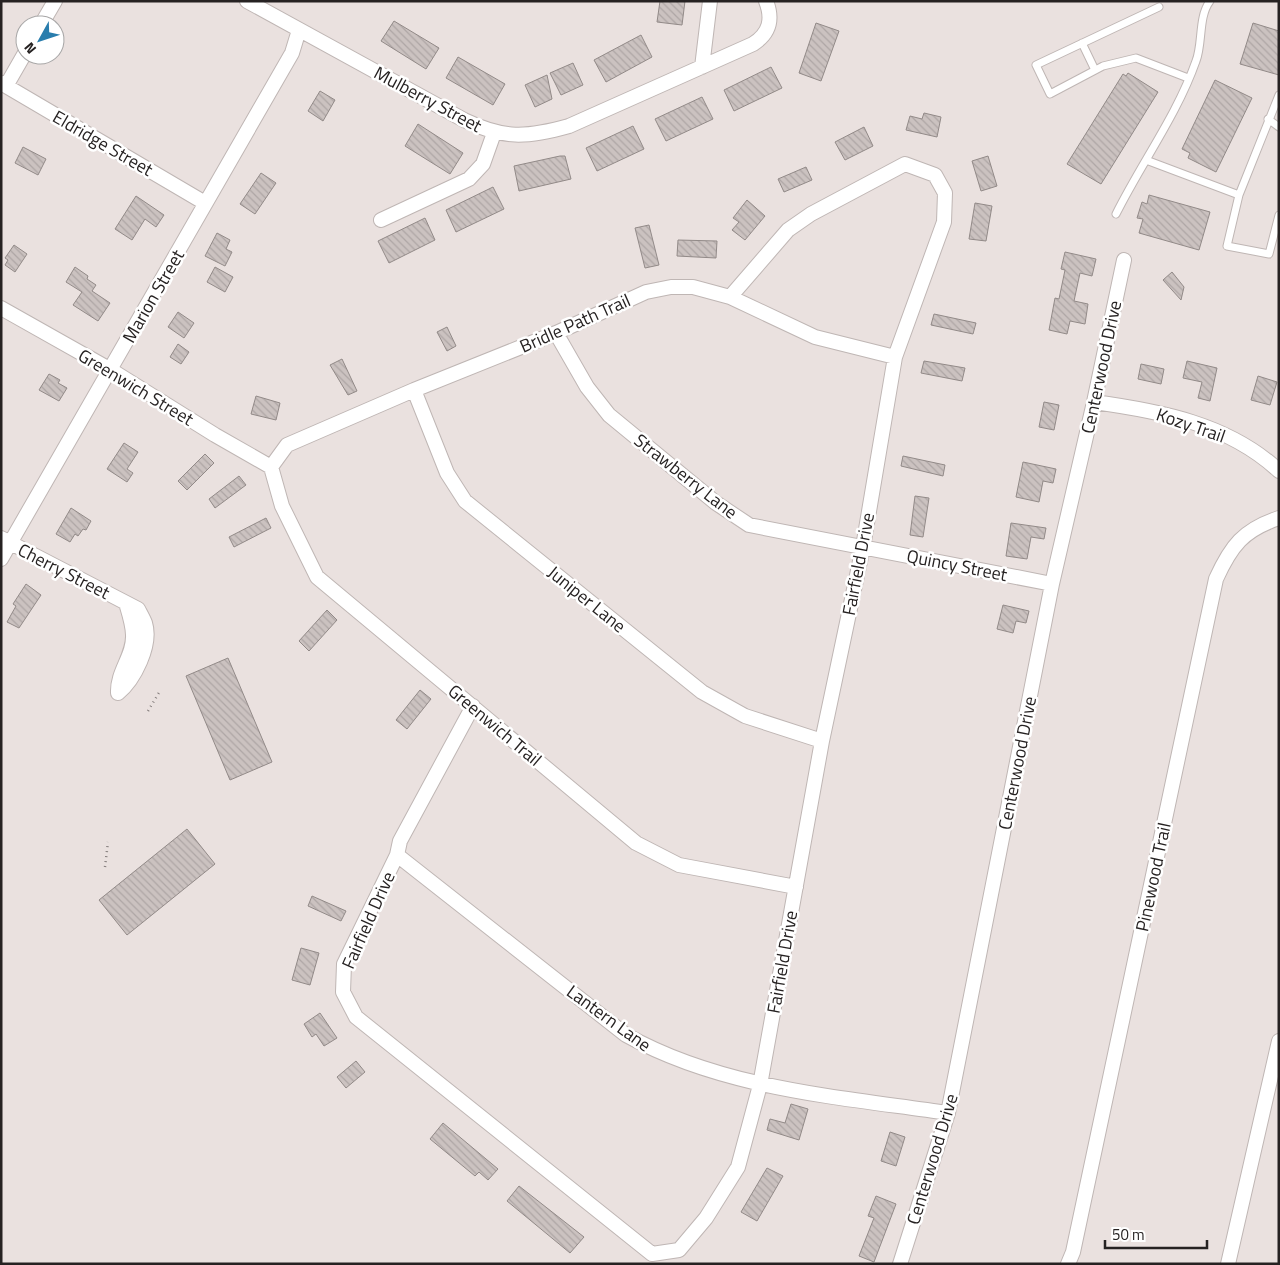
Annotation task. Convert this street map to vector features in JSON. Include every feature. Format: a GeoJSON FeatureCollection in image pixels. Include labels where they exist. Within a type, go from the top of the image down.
{"type":"FeatureCollection","features":[{"type":"Feature","properties":{"kind":"street"},"geometry":{"type":"LineString","coordinates":[[48,15],[56,1]]}},
{"type":"Feature","properties":{"kind":"street","name":"Mulberry Street"},"geometry":{"type":"LineString","coordinates":[[247,1],[450,113],[494,133],[531,134],[568,126],[760,40],[770,25],[770,12],[766,1]]}},
{"type":"Feature","properties":{"kind":"street"},"geometry":{"type":"LineString","coordinates":[[702,67],[710,1]]}},
{"type":"Feature","properties":{"kind":"street","name":"Marion Street"},"geometry":{"type":"LineString","coordinates":[[1,559],[5,541],[111,370],[292,52],[299,30]]}},
{"type":"Feature","properties":{"kind":"street"},"geometry":{"type":"LineString","coordinates":[[3,84],[16,65]]}},
{"type":"Feature","properties":{"kind":"street","name":"Eldridge Street"},"geometry":{"type":"LineString","coordinates":[[3,84],[206,203]]}},
{"type":"Feature","properties":{"kind":"street"},"geometry":{"type":"LineString","coordinates":[[381,220],[469,179],[483,164],[494,133]]}},
{"type":"Feature","properties":{"kind":"street","name":"Fairfield Drive"},"geometry":{"type":"LineString","coordinates":[[473,706],[400,841],[397,855],[344,964],[343,992],[356,1017],[652,1254],[679,1250],[706,1218],[738,1167],[760,1084],[822,741],[863,547],[895,357],[944,222],[945,193],[935,175],[905,164],[811,214],[788,230],[730,297]]}},
{"type":"Feature","properties":{"kind":"street","name":"Centerwood Drive"},"geometry":{"type":"LineString","coordinates":[[900,1264],[948,1113],[1052,584],[1094,402],[1124,260]]}},
{"type":"Feature","properties":{"kind":"street","name":"Bridle Path Trail"},"geometry":{"type":"LineString","coordinates":[[271,467],[287,446],[414,390],[556,333],[646,292],[671,287],[693,287],[730,297],[815,336],[895,357]]}},
{"type":"Feature","properties":{"kind":"street","name":"Greenwich Street"},"geometry":{"type":"LineString","coordinates":[[1,308],[111,370],[215,435],[271,467]]}},
{"type":"Feature","properties":{"kind":"street","name":"Strawberry Lane"},"geometry":{"type":"LineString","coordinates":[[556,333],[587,387],[609,415],[716,503],[749,525],[863,547]]}},
{"type":"Feature","properties":{"kind":"street","name":"Juniper Lane"},"geometry":{"type":"LineString","coordinates":[[414,390],[447,473],[465,501],[702,692],[745,716],[822,741]]}},
{"type":"Feature","properties":{"kind":"street","name":"Kozy Trail"},"geometry":{"type":"LineString","coordinates":[[1094,402],[1144,409],[1210,428],[1247,446],[1279,471]]}},
{"type":"Feature","properties":{"kind":"street","name":"Greenwich Trail"},"geometry":{"type":"LineString","coordinates":[[271,467],[282,506],[317,577],[636,843],[679,865],[796,887]]}},
{"type":"Feature","properties":{"kind":"street","name":"Pinewood Trail"},"geometry":{"type":"LineString","coordinates":[[1068,1264],[1075,1243],[1216,579],[1237,542],[1263,524],[1279,518]]}},
{"type":"Feature","properties":{"kind":"street","name":"Cherry Street"},"geometry":{"type":"LineString","coordinates":[[5,541],[138,609],[145,623],[147,639],[129,684],[118,693],[118,679],[130,650],[133,635],[126,604]]}},
{"type":"Feature","properties":{"kind":"street","name":"Quincy Street"},"geometry":{"type":"LineString","coordinates":[[863,547],[1052,584]]}},
{"type":"Feature","properties":{"kind":"street","name":"Lantern Lane"},"geometry":{"type":"LineString","coordinates":[[397,855],[626,1035],[659,1054],[760,1084],[948,1113]]}},
{"type":"Feature","properties":{"kind":"street"},"geometry":{"type":"LineString","coordinates":[[1228,1264],[1279,1041]]}},
{"type":"Feature","properties":{"kind":"lane"},"geometry":{"type":"LineString","coordinates":[[1116,214],[1175,107],[1197,59],[1202,25],[1210,1]]}},
{"type":"Feature","properties":{"kind":"lane"},"geometry":{"type":"LineString","coordinates":[[1159,7],[1036,65],[1050,94],[1102,66],[1136,58],[1188,78]]}},
{"type":"Feature","properties":{"kind":"lane"},"geometry":{"type":"LineString","coordinates":[[1082,43],[1095,70]]}},
{"type":"Feature","properties":{"kind":"lane"},"geometry":{"type":"LineString","coordinates":[[1279,95],[1268,119],[1240,195],[1227,246],[1268,254],[1279,216]]}},
{"type":"Feature","properties":{"kind":"lane"},"geometry":{"type":"LineString","coordinates":[[1268,119],[1279,127]]}},
{"type":"Feature","properties":{"kind":"lane"},"geometry":{"type":"LineString","coordinates":[[1146,160],[1240,195]]}},
{"type":"Feature","properties":{"kind":"path"},"geometry":{"type":"LineString","coordinates":[[148,710],[160,691]]}},
{"type":"Feature","properties":{"kind":"path"},"geometry":{"type":"LineString","coordinates":[[104,867],[108,842]]}},
{"type":"Feature","properties":{"kind":"building"},"geometry":{"type":"Polygon","coordinates":[[[660,1],[685,1],[682,25],[657,22],[660,1]]]}},
{"type":"Feature","properties":{"kind":"building"},"geometry":{"type":"Polygon","coordinates":[[[394,21],[439,48],[426,69],[381,41],[394,21]]]}},
{"type":"Feature","properties":{"kind":"building"},"geometry":{"type":"Polygon","coordinates":[[[816,23],[839,31],[821,81],[799,73],[816,23]]]}},
{"type":"Feature","properties":{"kind":"building"},"geometry":{"type":"Polygon","coordinates":[[[1253,23],[1279,31],[1279,75],[1240,64],[1253,23]]]}},
{"type":"Feature","properties":{"kind":"building"},"geometry":{"type":"Polygon","coordinates":[[[641,35],[652,57],[606,82],[594,60],[641,35]]]}},
{"type":"Feature","properties":{"kind":"building"},"geometry":{"type":"Polygon","coordinates":[[[458,57],[505,84],[493,105],[446,78],[458,57]]]}},
{"type":"Feature","properties":{"kind":"building"},"geometry":{"type":"Polygon","coordinates":[[[573,63],[583,85],[561,95],[550,73],[573,63]]]}},
{"type":"Feature","properties":{"kind":"building"},"geometry":{"type":"Polygon","coordinates":[[[771,67],[782,88],[734,111],[724,90],[771,67]]]}},
{"type":"Feature","properties":{"kind":"building"},"geometry":{"type":"Polygon","coordinates":[[[1128,73],[1158,92],[1101,184],[1067,164],[1123,74],[1126,76],[1128,73]]]}},
{"type":"Feature","properties":{"kind":"building"},"geometry":{"type":"Polygon","coordinates":[[[547,75],[552,99],[535,107],[525,85],[547,75]]]}},
{"type":"Feature","properties":{"kind":"building"},"geometry":{"type":"Polygon","coordinates":[[[1215,80],[1252,98],[1216,172],[1188,158],[1190,153],[1182,149],[1215,80]]]}},
{"type":"Feature","properties":{"kind":"building"},"geometry":{"type":"Polygon","coordinates":[[[320,91],[335,100],[323,121],[308,111],[320,91]]]}},
{"type":"Feature","properties":{"kind":"building"},"geometry":{"type":"Polygon","coordinates":[[[702,97],[713,119],[666,141],[655,119],[702,97]]]}},
{"type":"Feature","properties":{"kind":"building"},"geometry":{"type":"Polygon","coordinates":[[[924,113],[941,117],[937,137],[906,130],[910,116],[922,119],[924,113]]]}},
{"type":"Feature","properties":{"kind":"building"},"geometry":{"type":"Polygon","coordinates":[[[418,124],[463,153],[450,174],[405,146],[418,124]]]}},
{"type":"Feature","properties":{"kind":"building"},"geometry":{"type":"Polygon","coordinates":[[[633,126],[644,149],[597,171],[586,148],[633,126]]]}},
{"type":"Feature","properties":{"kind":"building"},"geometry":{"type":"Polygon","coordinates":[[[864,127],[873,146],[845,160],[835,142],[864,127]]]}},
{"type":"Feature","properties":{"kind":"building"},"geometry":{"type":"Polygon","coordinates":[[[23,147],[46,159],[38,175],[15,163],[23,147]]]}},
{"type":"Feature","properties":{"kind":"building"},"geometry":{"type":"Polygon","coordinates":[[[565,156],[571,179],[519,191],[514,166],[565,156]]]}},
{"type":"Feature","properties":{"kind":"building"},"geometry":{"type":"Polygon","coordinates":[[[988,156],[997,186],[981,191],[972,161],[988,156]]]}},
{"type":"Feature","properties":{"kind":"building"},"geometry":{"type":"Polygon","coordinates":[[[806,167],[812,180],[784,192],[778,179],[806,167]]]}},
{"type":"Feature","properties":{"kind":"building"},"geometry":{"type":"Polygon","coordinates":[[[261,173],[276,183],[255,214],[240,204],[261,173]]]}},
{"type":"Feature","properties":{"kind":"building"},"geometry":{"type":"Polygon","coordinates":[[[493,187],[504,209],[456,232],[446,210],[493,187]]]}},
{"type":"Feature","properties":{"kind":"building"},"geometry":{"type":"Polygon","coordinates":[[[1149,195],[1210,212],[1199,250],[1139,233],[1143,219],[1137,218],[1142,202],[1147,204],[1149,195]]]}},
{"type":"Feature","properties":{"kind":"building"},"geometry":{"type":"Polygon","coordinates":[[[136,196],[164,215],[156,227],[145,219],[132,240],[115,229],[136,196]]]}},
{"type":"Feature","properties":{"kind":"building"},"geometry":{"type":"Polygon","coordinates":[[[747,200],[765,216],[745,240],[732,230],[739,222],[733,218],[747,200]]]}},
{"type":"Feature","properties":{"kind":"building"},"geometry":{"type":"Polygon","coordinates":[[[975,203],[992,206],[986,241],[969,239],[975,203]]]}},
{"type":"Feature","properties":{"kind":"building"},"geometry":{"type":"Polygon","coordinates":[[[425,218],[435,240],[389,263],[378,241],[425,218]]]}},
{"type":"Feature","properties":{"kind":"building"},"geometry":{"type":"Polygon","coordinates":[[[649,225],[659,265],[645,268],[635,228],[649,225]]]}},
{"type":"Feature","properties":{"kind":"building"},"geometry":{"type":"Polygon","coordinates":[[[217,233],[230,240],[226,249],[232,252],[225,266],[205,256],[217,233]]]}},
{"type":"Feature","properties":{"kind":"building"},"geometry":{"type":"Polygon","coordinates":[[[678,240],[717,241],[716,258],[677,256],[678,240]]]}},
{"type":"Feature","properties":{"kind":"building"},"geometry":{"type":"Polygon","coordinates":[[[14,245],[27,254],[15,272],[5,265],[8,260],[5,258],[14,245]]]}},
{"type":"Feature","properties":{"kind":"building"},"geometry":{"type":"Polygon","coordinates":[[[1065,252],[1096,259],[1092,276],[1080,273],[1074,301],[1088,304],[1085,324],[1070,321],[1067,334],[1049,330],[1055,298],[1059,299],[1065,270],[1061,269],[1065,252]]]}},
{"type":"Feature","properties":{"kind":"building"},"geometry":{"type":"Polygon","coordinates":[[[75,267],[88,276],[87,279],[96,285],[92,291],[110,303],[98,321],[73,305],[82,292],[66,282],[75,267]]]}},
{"type":"Feature","properties":{"kind":"building"},"geometry":{"type":"Polygon","coordinates":[[[215,267],[233,277],[225,292],[207,282],[215,267]]]}},
{"type":"Feature","properties":{"kind":"building"},"geometry":{"type":"Polygon","coordinates":[[[1172,272],[1184,287],[1181,300],[1163,280],[1172,272]]]}},
{"type":"Feature","properties":{"kind":"building"},"geometry":{"type":"Polygon","coordinates":[[[178,312],[194,323],[184,338],[168,327],[178,312]]]}},
{"type":"Feature","properties":{"kind":"building"},"geometry":{"type":"Polygon","coordinates":[[[934,314],[976,323],[973,334],[931,325],[934,314]]]}},
{"type":"Feature","properties":{"kind":"building"},"geometry":{"type":"Polygon","coordinates":[[[447,327],[456,346],[447,351],[437,332],[447,327]]]}},
{"type":"Feature","properties":{"kind":"building"},"geometry":{"type":"Polygon","coordinates":[[[178,344],[189,352],[181,364],[170,357],[178,344]]]}},
{"type":"Feature","properties":{"kind":"building"},"geometry":{"type":"Polygon","coordinates":[[[342,359],[357,391],[348,395],[330,365],[342,359]]]}},
{"type":"Feature","properties":{"kind":"building"},"geometry":{"type":"Polygon","coordinates":[[[924,361],[965,368],[962,381],[921,373],[924,361]]]}},
{"type":"Feature","properties":{"kind":"building"},"geometry":{"type":"Polygon","coordinates":[[[1187,361],[1217,368],[1210,401],[1198,398],[1202,382],[1183,378],[1187,361]]]}},
{"type":"Feature","properties":{"kind":"building"},"geometry":{"type":"Polygon","coordinates":[[[1141,364],[1164,369],[1161,384],[1138,379],[1141,364]]]}},
{"type":"Feature","properties":{"kind":"building"},"geometry":{"type":"Polygon","coordinates":[[[49,374],[60,380],[58,383],[67,388],[59,401],[39,390],[49,374]]]}},
{"type":"Feature","properties":{"kind":"building"},"geometry":{"type":"Polygon","coordinates":[[[1258,376],[1277,382],[1270,405],[1251,400],[1258,376]]]}},
{"type":"Feature","properties":{"kind":"building"},"geometry":{"type":"Polygon","coordinates":[[[256,396],[280,403],[276,420],[251,414],[256,396]]]}},
{"type":"Feature","properties":{"kind":"building"},"geometry":{"type":"Polygon","coordinates":[[[1044,402],[1059,405],[1054,430],[1039,427],[1044,402]]]}},
{"type":"Feature","properties":{"kind":"building"},"geometry":{"type":"Polygon","coordinates":[[[124,443],[138,452],[127,469],[133,473],[127,482],[107,469],[124,443]]]}},
{"type":"Feature","properties":{"kind":"building"},"geometry":{"type":"Polygon","coordinates":[[[205,454],[214,463],[187,490],[178,481],[205,454]]]}},
{"type":"Feature","properties":{"kind":"building"},"geometry":{"type":"Polygon","coordinates":[[[903,456],[945,465],[943,476],[901,466],[903,456]]]}},
{"type":"Feature","properties":{"kind":"building"},"geometry":{"type":"Polygon","coordinates":[[[1023,462],[1056,469],[1053,483],[1043,481],[1039,502],[1016,497],[1023,462]]]}},
{"type":"Feature","properties":{"kind":"building"},"geometry":{"type":"Polygon","coordinates":[[[239,476],[246,485],[215,508],[209,499],[239,476]]]}},
{"type":"Feature","properties":{"kind":"building"},"geometry":{"type":"Polygon","coordinates":[[[915,496],[929,498],[923,537],[910,535],[915,496]]]}},
{"type":"Feature","properties":{"kind":"building"},"geometry":{"type":"Polygon","coordinates":[[[71,508],[91,521],[86,530],[83,529],[78,536],[75,534],[70,542],[56,534],[71,508]]]}},
{"type":"Feature","properties":{"kind":"building"},"geometry":{"type":"Polygon","coordinates":[[[266,518],[271,528],[234,547],[229,537],[266,518]]]}},
{"type":"Feature","properties":{"kind":"building"},"geometry":{"type":"Polygon","coordinates":[[[1011,523],[1046,528],[1044,539],[1031,537],[1027,559],[1006,556],[1011,523]]]}},
{"type":"Feature","properties":{"kind":"building"},"geometry":{"type":"Polygon","coordinates":[[[26,584],[41,595],[19,628],[7,622],[16,606],[13,604],[26,584]]]}},
{"type":"Feature","properties":{"kind":"building"},"geometry":{"type":"Polygon","coordinates":[[[1003,605],[1029,611],[1026,623],[1016,621],[1013,633],[997,629],[1003,605]]]}},
{"type":"Feature","properties":{"kind":"building"},"geometry":{"type":"Polygon","coordinates":[[[327,610],[337,620],[309,651],[299,641],[327,610]]]}},
{"type":"Feature","properties":{"kind":"building"},"geometry":{"type":"Polygon","coordinates":[[[228,658],[272,762],[230,780],[186,676],[228,658]]]}},
{"type":"Feature","properties":{"kind":"building"},"geometry":{"type":"Polygon","coordinates":[[[420,690],[431,699],[407,729],[396,720],[420,690]]]}},
{"type":"Feature","properties":{"kind":"building"},"geometry":{"type":"Polygon","coordinates":[[[187,829],[215,864],[127,935],[99,900],[187,829]]]}},
{"type":"Feature","properties":{"kind":"building"},"geometry":{"type":"Polygon","coordinates":[[[312,896],[346,911],[341,921],[308,906],[312,896]]]}},
{"type":"Feature","properties":{"kind":"building"},"geometry":{"type":"Polygon","coordinates":[[[301,948],[319,953],[310,985],[292,980],[301,948]]]}},
{"type":"Feature","properties":{"kind":"building"},"geometry":{"type":"Polygon","coordinates":[[[320,1013],[337,1038],[324,1046],[316,1034],[312,1037],[304,1024],[320,1013]]]}},
{"type":"Feature","properties":{"kind":"building"},"geometry":{"type":"Polygon","coordinates":[[[356,1061],[365,1072],[346,1088],[337,1077],[356,1061]]]}},
{"type":"Feature","properties":{"kind":"building"},"geometry":{"type":"Polygon","coordinates":[[[791,1104],[808,1109],[799,1140],[767,1130],[770,1119],[785,1123],[791,1104]]]}},
{"type":"Feature","properties":{"kind":"building"},"geometry":{"type":"Polygon","coordinates":[[[443,1123],[498,1169],[488,1180],[479,1172],[475,1176],[430,1139],[443,1123]]]}},
{"type":"Feature","properties":{"kind":"building"},"geometry":{"type":"Polygon","coordinates":[[[890,1132],[905,1137],[896,1166],[881,1161],[890,1132]]]}},
{"type":"Feature","properties":{"kind":"building"},"geometry":{"type":"Polygon","coordinates":[[[767,1168],[783,1176],[757,1221],[741,1212],[767,1168]]]}},
{"type":"Feature","properties":{"kind":"building"},"geometry":{"type":"Polygon","coordinates":[[[519,1186],[584,1237],[570,1253],[507,1201],[519,1186]]]}},
{"type":"Feature","properties":{"kind":"building"},"geometry":{"type":"Polygon","coordinates":[[[876,1196],[896,1204],[874,1262],[859,1256],[874,1218],[868,1216],[876,1196]]]}}]}
